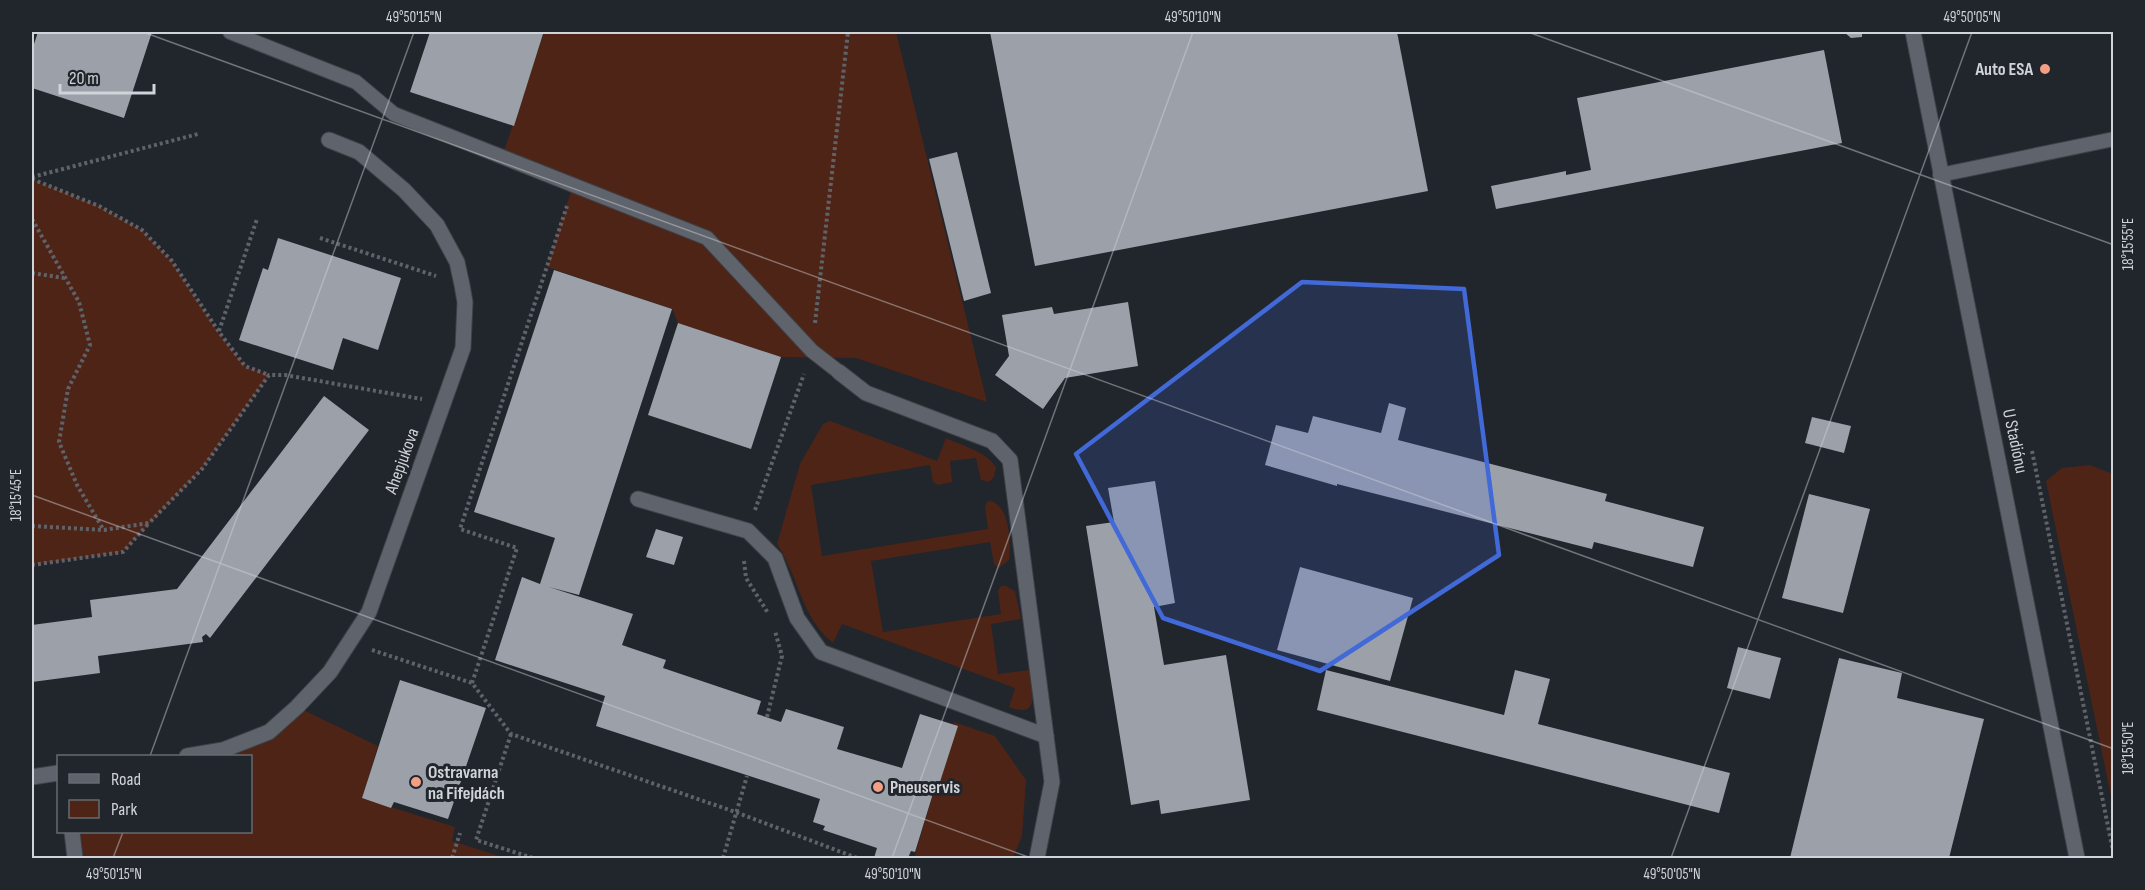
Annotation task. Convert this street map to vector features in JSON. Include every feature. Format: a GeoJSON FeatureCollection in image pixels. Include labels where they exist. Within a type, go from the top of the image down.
{"type":"FeatureCollection","features":[{"type":"Feature","properties":{"kind":"street","name":"U Stadiónu"},"geometry":{"type":"LineString","coordinates":[[1913,32],[2077,858]]}},
{"type":"Feature","properties":{"kind":"street","name":"Ahepjukova"},"geometry":{"type":"LineString","coordinates":[[193,755],[223,750],[269,732],[297,707],[330,672],[369,612],[463,348],[465,302],[462,285],[456,262],[437,225],[411,197],[359,152],[329,140]]}},
{"type":"Feature","properties":{"kind":"street"},"geometry":{"type":"LineString","coordinates":[[839,372],[866,393],[992,441],[1010,460],[1052,782],[1037,858]]}},
{"type":"Feature","properties":{"kind":"street"},"geometry":{"type":"LineString","coordinates":[[638,499],[748,531],[775,558],[797,618],[821,652],[1046,736]]}},
{"type":"Feature","properties":{"kind":"street"},"geometry":{"type":"LineString","coordinates":[[32,777],[57,773]]}},
{"type":"Feature","properties":{"kind":"street"},"geometry":{"type":"LineString","coordinates":[[72,833],[75,858]]}},
{"type":"Feature","properties":{"kind":"lane"},"geometry":{"type":"LineString","coordinates":[[230,32],[356,82],[394,114],[707,238],[812,351],[839,372]]}},
{"type":"Feature","properties":{"kind":"lane"},"geometry":{"type":"LineString","coordinates":[[1941,175],[2114,139]]}},
{"type":"Feature","properties":{"kind":"path"},"geometry":{"type":"LineString","coordinates":[[772,619],[746,578],[742,543],[812,351],[848,32]]}},
{"type":"Feature","properties":{"kind":"path"},"geometry":{"type":"LineString","coordinates":[[32,178],[198,134]]}},
{"type":"Feature","properties":{"kind":"path"},"geometry":{"type":"LineString","coordinates":[[32,178],[99,206],[142,230],[172,261],[219,332],[245,366],[269,375],[285,375],[443,403]]}},
{"type":"Feature","properties":{"kind":"path"},"geometry":{"type":"LineString","coordinates":[[472,682],[517,548],[460,529],[574,185]]}},
{"type":"Feature","properties":{"kind":"path"},"geometry":{"type":"LineString","coordinates":[[32,219],[79,302],[90,345],[68,389],[58,442],[77,485],[104,530]]}},
{"type":"Feature","properties":{"kind":"path"},"geometry":{"type":"LineString","coordinates":[[219,332],[257,219]]}},
{"type":"Feature","properties":{"kind":"path"},"geometry":{"type":"LineString","coordinates":[[320,238],[462,285]]}},
{"type":"Feature","properties":{"kind":"path"},"geometry":{"type":"LineString","coordinates":[[32,273],[65,278]]}},
{"type":"Feature","properties":{"kind":"path"},"geometry":{"type":"LineString","coordinates":[[32,565],[123,552],[202,468],[269,375]]}},
{"type":"Feature","properties":{"kind":"path"},"geometry":{"type":"LineString","coordinates":[[2032,451],[2114,856]]}},
{"type":"Feature","properties":{"kind":"path"},"geometry":{"type":"LineString","coordinates":[[32,526],[104,530],[150,523]]}},
{"type":"Feature","properties":{"kind":"path"},"geometry":{"type":"LineString","coordinates":[[767,717],[783,656],[775,628]]}},
{"type":"Feature","properties":{"kind":"path"},"geometry":{"type":"LineString","coordinates":[[349,642],[472,682],[511,734],[738,813],[857,858]]}},
{"type":"Feature","properties":{"kind":"path"},"geometry":{"type":"LineString","coordinates":[[511,734],[476,840],[533,858]]}},
{"type":"Feature","properties":{"kind":"path"},"geometry":{"type":"LineString","coordinates":[[723,858],[747,776]]}},
{"type":"Feature","properties":{"kind":"path"},"geometry":{"type":"LineString","coordinates":[[452,858],[460,833]]}},
{"type":"Feature","properties":{"kind":"highlighted area"},"geometry":{"type":"Polygon","coordinates":[[[1302,282],[1464,289],[1499,555],[1320,671],[1163,618],[1076,454],[1302,282]]]}},
{"type":"Feature","properties":{"kind":"green space"},"geometry":{"type":"Polygon","coordinates":[[[544,32],[896,32],[987,402],[856,358],[781,357],[678,323],[672,309],[547,267],[573,185],[502,157],[544,32]]]}},
{"type":"Feature","properties":{"kind":"green space"},"geometry":{"type":"Polygon","coordinates":[[[32,179],[99,206],[142,230],[172,261],[218,332],[245,366],[269,375],[202,469],[123,552],[32,565],[32,179]]]}},
{"type":"Feature","properties":{"kind":"green space"},"geometry":{"type":"Polygon","coordinates":[[[830,421],[937,461],[946,438],[980,453],[996,467],[994,477],[989,482],[981,480],[976,458],[950,461],[952,482],[938,485],[933,482],[930,465],[811,485],[822,556],[988,529],[985,506],[988,501],[1001,508],[1008,524],[1010,553],[1009,560],[999,568],[994,564],[990,542],[871,561],[883,632],[1001,614],[998,591],[1001,586],[1015,591],[1021,619],[991,624],[998,674],[1030,670],[1033,693],[1030,706],[1026,709],[1019,710],[1009,707],[1015,688],[842,624],[833,643],[814,621],[777,544],[800,464],[823,424],[830,421]]]}},
{"type":"Feature","properties":{"kind":"green space"},"geometry":{"type":"Polygon","coordinates":[[[2090,465],[2113,474],[2113,806],[2046,481],[2062,468],[2090,465]]]}},
{"type":"Feature","properties":{"kind":"green space"},"geometry":{"type":"Polygon","coordinates":[[[297,707],[378,746],[362,798],[455,827],[452,841],[505,858],[75,858],[72,833],[252,833],[252,755],[193,755],[223,750],[297,707]]]}},
{"type":"Feature","properties":{"kind":"green space"},"geometry":{"type":"Polygon","coordinates":[[[954,722],[995,736],[1026,780],[1022,836],[1013,858],[914,858],[954,722]]]}},
{"type":"Feature","properties":{"kind":"building"},"geometry":{"type":"Polygon","coordinates":[[[38,32],[152,32],[124,118],[32,88],[32,50],[38,32]]]}},
{"type":"Feature","properties":{"kind":"building"},"geometry":{"type":"Polygon","coordinates":[[[430,32],[535,32],[543,34],[514,126],[410,92],[430,32]]]}},
{"type":"Feature","properties":{"kind":"building"},"geometry":{"type":"Polygon","coordinates":[[[990,32],[1397,32],[1428,191],[1035,266],[990,32]]]}},
{"type":"Feature","properties":{"kind":"building"},"geometry":{"type":"Polygon","coordinates":[[[1844,32],[1862,32],[1862,37],[1851,38],[1844,32]]]}},
{"type":"Feature","properties":{"kind":"building"},"geometry":{"type":"Polygon","coordinates":[[[1824,50],[1842,143],[1496,209],[1491,186],[1566,171],[1566,175],[1591,170],[1577,98],[1824,50]]]}},
{"type":"Feature","properties":{"kind":"building"},"geometry":{"type":"Polygon","coordinates":[[[957,152],[991,293],[964,301],[929,159],[957,152]]]}},
{"type":"Feature","properties":{"kind":"building"},"geometry":{"type":"Polygon","coordinates":[[[278,238],[401,278],[378,350],[343,338],[333,370],[239,340],[263,268],[268,270],[278,238]]]}},
{"type":"Feature","properties":{"kind":"building"},"geometry":{"type":"Polygon","coordinates":[[[554,270],[672,309],[579,595],[549,587],[633,614],[622,645],[666,660],[663,668],[761,701],[757,714],[781,722],[786,709],[844,727],[837,749],[902,768],[920,714],[958,726],[938,788],[935,787],[915,852],[911,851],[908,858],[874,858],[877,848],[823,830],[825,826],[813,822],[820,799],[596,726],[605,696],[495,660],[522,577],[540,584],[555,538],[474,512],[554,270]]]}},
{"type":"Feature","properties":{"kind":"building"},"geometry":{"type":"Polygon","coordinates":[[[1128,302],[1138,366],[1065,378],[1043,409],[995,375],[1009,356],[1002,315],[1052,307],[1054,314],[1128,302]]]}},
{"type":"Feature","properties":{"kind":"building"},"geometry":{"type":"Polygon","coordinates":[[[678,323],[781,357],[751,449],[648,415],[678,323]]]}},
{"type":"Feature","properties":{"kind":"building"},"geometry":{"type":"Polygon","coordinates":[[[324,396],[369,430],[210,638],[206,634],[202,637],[203,642],[98,656],[100,673],[32,682],[32,625],[92,617],[90,600],[177,589],[324,396]]]}},
{"type":"Feature","properties":{"kind":"building"},"geometry":{"type":"Polygon","coordinates":[[[1389,403],[1406,408],[1398,440],[1607,494],[1605,501],[1704,527],[1693,567],[1594,542],[1592,549],[1337,484],[1337,486],[1265,465],[1276,425],[1308,433],[1313,416],[1381,433],[1389,403]]]}},
{"type":"Feature","properties":{"kind":"building"},"geometry":{"type":"Polygon","coordinates":[[[1812,417],[1851,426],[1844,453],[1805,443],[1812,417]]]}},
{"type":"Feature","properties":{"kind":"building"},"geometry":{"type":"Polygon","coordinates":[[[1155,481],[1175,603],[1154,607],[1164,665],[1226,655],[1250,800],[1161,814],[1159,800],[1131,805],[1086,526],[1114,522],[1108,488],[1155,481]]]}},
{"type":"Feature","properties":{"kind":"building"},"geometry":{"type":"Polygon","coordinates":[[[1809,494],[1870,509],[1843,613],[1782,598],[1809,494]]]}},
{"type":"Feature","properties":{"kind":"building"},"geometry":{"type":"Polygon","coordinates":[[[656,529],[683,537],[674,565],[646,557],[656,529]]]}},
{"type":"Feature","properties":{"kind":"building"},"geometry":{"type":"Polygon","coordinates":[[[1300,567],[1413,598],[1390,681],[1277,650],[1300,567]]]}},
{"type":"Feature","properties":{"kind":"building"},"geometry":{"type":"Polygon","coordinates":[[[1738,647],[1781,658],[1770,699],[1727,688],[1738,647]]]}},
{"type":"Feature","properties":{"kind":"building"},"geometry":{"type":"Polygon","coordinates":[[[1839,658],[1902,673],[1897,698],[1984,719],[1949,858],[1790,858],[1839,658]]]}},
{"type":"Feature","properties":{"kind":"building"},"geometry":{"type":"Polygon","coordinates":[[[1326,670],[1504,715],[1515,670],[1550,679],[1538,724],[1730,773],[1719,813],[1317,710],[1326,670]]]}},
{"type":"Feature","properties":{"kind":"building"},"geometry":{"type":"Polygon","coordinates":[[[400,680],[486,708],[448,819],[394,802],[391,808],[362,798],[400,680]]]}},
{"type":"Feature","properties":{"kind":"place","name":"Auto ESA"},"geometry":{"type":"Point","coordinates":[2045,69]}},
{"type":"Feature","properties":{"kind":"place","name":"Ostravarna na Fifejdách"},"geometry":{"type":"Point","coordinates":[416,782]}},
{"type":"Feature","properties":{"kind":"place","name":"Pneuservis"},"geometry":{"type":"Point","coordinates":[878,787]}}]}
